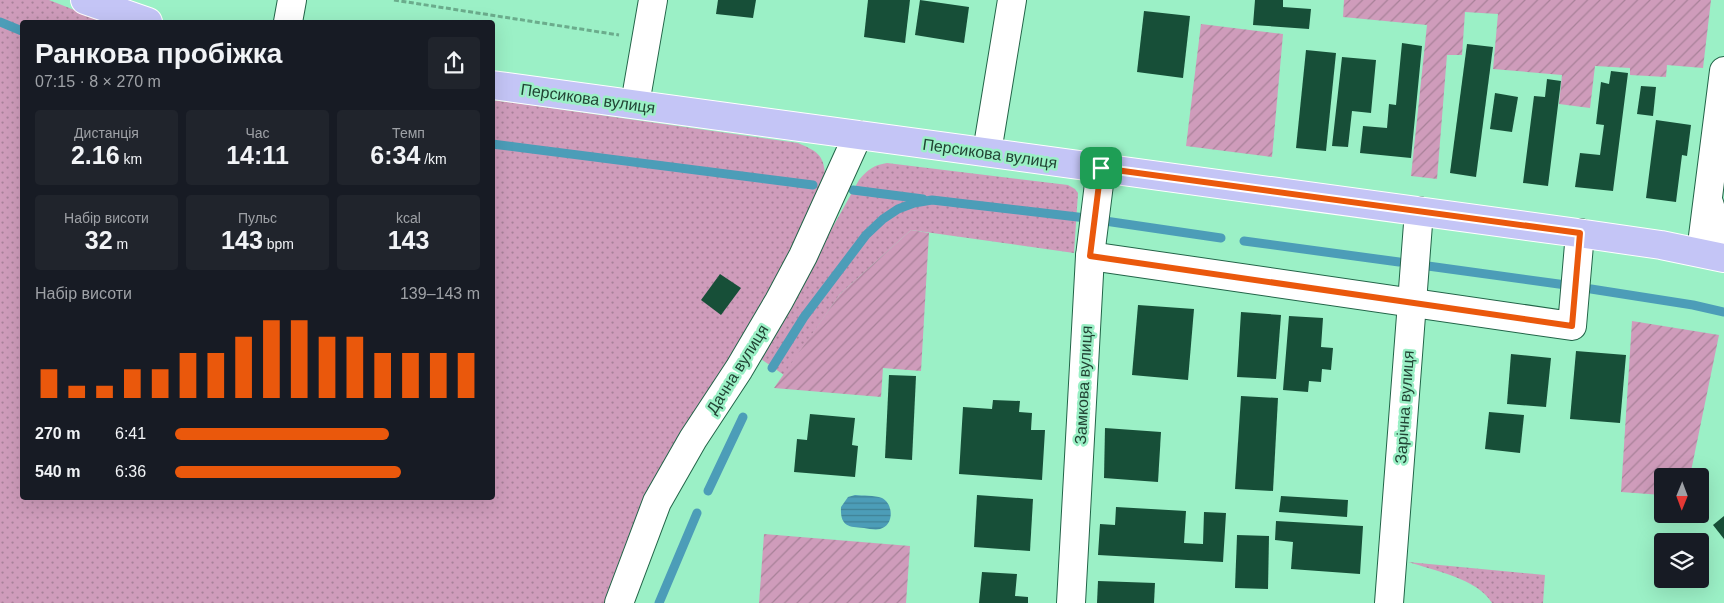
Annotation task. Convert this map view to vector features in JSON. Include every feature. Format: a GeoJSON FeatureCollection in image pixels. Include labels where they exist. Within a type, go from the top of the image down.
{"type":"FeatureCollection","features":[{"type":"Feature","properties":{"kind":"main road"},"geometry":{"type":"LineString","coordinates":[[85,0],[142,20]]}},
{"type":"Feature","properties":{"kind":"main road","name":"Персикова вулиця"},"geometry":{"type":"LineString","coordinates":[[495,85],[1716,250]]}},
{"type":"Feature","properties":{"kind":"street"},"geometry":{"type":"LineString","coordinates":[[288,20],[292,0]]}},
{"type":"Feature","properties":{"kind":"street"},"geometry":{"type":"LineString","coordinates":[[636,104],[653,0]]}},
{"type":"Feature","properties":{"kind":"street"},"geometry":{"type":"LineString","coordinates":[[987,152],[1012,0]]}},
{"type":"Feature","properties":{"kind":"street"},"geometry":{"type":"LineString","coordinates":[[1716,250],[1708,199],[1724,71]]}},
{"type":"Feature","properties":{"kind":"street","name":"Дачна вулиця"},"geometry":{"type":"LineString","coordinates":[[619,603],[657,502],[693,439],[739,369],[787,286],[803,256],[858,135]]}},
{"type":"Feature","properties":{"kind":"street","name":"Замкова вулиця"},"geometry":{"type":"LineString","coordinates":[[1071,603],[1090,256],[1101,168]]}},
{"type":"Feature","properties":{"kind":"street","name":"Зарічна вулиця"},"geometry":{"type":"LineString","coordinates":[[1389,603],[1419,211]]}},
{"type":"Feature","properties":{"kind":"street"},"geometry":{"type":"LineString","coordinates":[[1090,256],[1572,326],[1580,233]]}},
{"type":"Feature","properties":{"kind":"path"},"geometry":{"type":"LineString","coordinates":[[394,0],[647,39]]}},
{"type":"Feature","properties":{"kind":"shaded area"},"geometry":{"type":"Polygon","coordinates":[[[0,0],[49,0],[100,20],[20,20],[20,500],[495,500],[495,100],[798,143],[810,148],[821,158],[825,175],[794,251],[610,603],[0,603],[0,0]]]}},
{"type":"Feature","properties":{"kind":"shaded area"},"geometry":{"type":"Polygon","coordinates":[[[1344,0],[1711,0],[1703,68],[1667,65],[1666,77],[1630,75],[1630,68],[1595,66],[1590,108],[1559,104],[1562,75],[1493,69],[1498,14],[1465,12],[1462,55],[1447,55],[1437,179],[1411,176],[1427,25],[1343,17],[1344,0]]]}},
{"type":"Feature","properties":{"kind":"shaded area"},"geometry":{"type":"Polygon","coordinates":[[[1201,24],[1283,34],[1272,157],[1186,146],[1201,24]]]}},
{"type":"Feature","properties":{"kind":"shaded area"},"geometry":{"type":"Polygon","coordinates":[[[887,163],[1068,185],[1078,193],[1074,253],[911,230],[840,294],[784,375],[761,359],[762,354],[859,180],[871,168],[887,163]]]}},
{"type":"Feature","properties":{"kind":"shaded area"},"geometry":{"type":"Polygon","coordinates":[[[911,230],[929,233],[921,371],[883,368],[881,397],[774,388],[840,294],[911,230]]]}},
{"type":"Feature","properties":{"kind":"shaded area"},"geometry":{"type":"Polygon","coordinates":[[[1632,321],[1719,335],[1692,468],[1654,468],[1654,494],[1621,492],[1632,321]]]}},
{"type":"Feature","properties":{"kind":"shaded area"},"geometry":{"type":"Polygon","coordinates":[[[764,534],[910,546],[906,603],[759,603],[764,534]]]}},
{"type":"Feature","properties":{"kind":"shaded area"},"geometry":{"type":"Polygon","coordinates":[[[1408,562],[1545,575],[1543,603],[1492,603],[1476,588],[1454,576],[1408,562]]]}},
{"type":"Feature","properties":{"kind":"water"},"geometry":{"type":"Polygon","coordinates":[[[855,495],[876,496],[886,501],[891,515],[888,524],[877,529],[854,527],[846,524],[842,518],[841,507],[848,497],[855,495]]]}},
{"type":"Feature","properties":{"kind":"building"},"geometry":{"type":"Polygon","coordinates":[[[718,0],[756,0],[753,18],[716,14],[718,0]]]}},
{"type":"Feature","properties":{"kind":"building"},"geometry":{"type":"Polygon","coordinates":[[[868,0],[910,0],[905,43],[864,37],[868,0]]]}},
{"type":"Feature","properties":{"kind":"building"},"geometry":{"type":"Polygon","coordinates":[[[920,0],[969,7],[964,43],[915,35],[920,0]]]}},
{"type":"Feature","properties":{"kind":"building"},"geometry":{"type":"Polygon","coordinates":[[[1255,0],[1283,0],[1283,7],[1311,9],[1309,29],[1253,25],[1255,0]]]}},
{"type":"Feature","properties":{"kind":"building"},"geometry":{"type":"Polygon","coordinates":[[[1144,11],[1190,16],[1183,78],[1137,72],[1144,11]]]}},
{"type":"Feature","properties":{"kind":"building"},"geometry":{"type":"Polygon","coordinates":[[[1402,43],[1422,46],[1411,158],[1360,153],[1363,126],[1387,128],[1389,104],[1396,105],[1402,43]]]}},
{"type":"Feature","properties":{"kind":"building"},"geometry":{"type":"Polygon","coordinates":[[[1467,44],[1493,47],[1476,177],[1450,173],[1467,44]]]}},
{"type":"Feature","properties":{"kind":"building"},"geometry":{"type":"Polygon","coordinates":[[[1306,50],[1336,53],[1326,151],[1296,148],[1306,50]]]}},
{"type":"Feature","properties":{"kind":"building"},"geometry":{"type":"Polygon","coordinates":[[[1342,57],[1376,60],[1371,113],[1352,111],[1348,147],[1332,146],[1342,57]]]}},
{"type":"Feature","properties":{"kind":"building"},"geometry":{"type":"Polygon","coordinates":[[[1611,71],[1628,73],[1613,191],[1575,187],[1580,153],[1600,155],[1604,125],[1596,124],[1601,82],[1609,84],[1611,71]]]}},
{"type":"Feature","properties":{"kind":"building"},"geometry":{"type":"Polygon","coordinates":[[[1547,79],[1561,81],[1548,186],[1523,183],[1534,96],[1545,97],[1547,79]]]}},
{"type":"Feature","properties":{"kind":"building"},"geometry":{"type":"Polygon","coordinates":[[[1641,86],[1656,87],[1653,116],[1637,114],[1641,86]]]}},
{"type":"Feature","properties":{"kind":"building"},"geometry":{"type":"Polygon","coordinates":[[[1495,93],[1518,97],[1512,132],[1490,129],[1495,93]]]}},
{"type":"Feature","properties":{"kind":"building"},"geometry":{"type":"Polygon","coordinates":[[[1656,120],[1691,125],[1687,156],[1682,155],[1676,202],[1646,198],[1656,120]]]}},
{"type":"Feature","properties":{"kind":"building"},"geometry":{"type":"Polygon","coordinates":[[[720,274],[741,288],[721,315],[701,300],[720,274]]]}},
{"type":"Feature","properties":{"kind":"building"},"geometry":{"type":"Polygon","coordinates":[[[1138,305],[1194,309],[1188,380],[1132,375],[1138,305]]]}},
{"type":"Feature","properties":{"kind":"building"},"geometry":{"type":"Polygon","coordinates":[[[1241,312],[1281,315],[1276,379],[1237,377],[1241,312]]]}},
{"type":"Feature","properties":{"kind":"building"},"geometry":{"type":"Polygon","coordinates":[[[1289,316],[1323,318],[1321,347],[1333,348],[1331,370],[1322,369],[1321,382],[1309,381],[1308,392],[1283,390],[1289,316]]]}},
{"type":"Feature","properties":{"kind":"building"},"geometry":{"type":"Polygon","coordinates":[[[1576,351],[1626,355],[1620,423],[1570,419],[1576,351]]]}},
{"type":"Feature","properties":{"kind":"building"},"geometry":{"type":"Polygon","coordinates":[[[1511,354],[1551,358],[1546,407],[1507,404],[1511,354]]]}},
{"type":"Feature","properties":{"kind":"building"},"geometry":{"type":"Polygon","coordinates":[[[889,375],[916,376],[912,460],[885,458],[889,375]]]}},
{"type":"Feature","properties":{"kind":"building"},"geometry":{"type":"Polygon","coordinates":[[[1241,396],[1278,398],[1273,491],[1235,489],[1241,396]]]}},
{"type":"Feature","properties":{"kind":"building"},"geometry":{"type":"Polygon","coordinates":[[[993,400],[1020,401],[1019,412],[1032,413],[1031,430],[1045,430],[1042,480],[959,474],[963,407],[992,409],[993,400]]]}},
{"type":"Feature","properties":{"kind":"building"},"geometry":{"type":"Polygon","coordinates":[[[1489,412],[1524,415],[1520,453],[1485,449],[1489,412]]]}},
{"type":"Feature","properties":{"kind":"building"},"geometry":{"type":"Polygon","coordinates":[[[810,414],[855,418],[852,445],[858,446],[855,477],[794,472],[797,439],[807,440],[810,414]]]}},
{"type":"Feature","properties":{"kind":"building"},"geometry":{"type":"Polygon","coordinates":[[[1105,428],[1161,432],[1158,482],[1104,478],[1105,428]]]}},
{"type":"Feature","properties":{"kind":"building"},"geometry":{"type":"Polygon","coordinates":[[[977,495],[1033,499],[1030,551],[974,547],[977,495]]]}},
{"type":"Feature","properties":{"kind":"building"},"geometry":{"type":"Polygon","coordinates":[[[1281,496],[1348,500],[1347,517],[1279,512],[1281,496]]]}},
{"type":"Feature","properties":{"kind":"building"},"geometry":{"type":"Polygon","coordinates":[[[1116,507],[1186,511],[1184,543],[1203,544],[1204,512],[1226,513],[1223,562],[1098,555],[1100,524],[1115,525],[1116,507]]]}},
{"type":"Feature","properties":{"kind":"building"},"geometry":{"type":"Polygon","coordinates":[[[1724,516],[1724,539],[1713,525],[1724,516]]]}},
{"type":"Feature","properties":{"kind":"building"},"geometry":{"type":"Polygon","coordinates":[[[1276,521],[1363,526],[1360,574],[1291,569],[1293,542],[1275,540],[1276,521]]]}},
{"type":"Feature","properties":{"kind":"building"},"geometry":{"type":"Polygon","coordinates":[[[1237,535],[1269,536],[1268,589],[1235,588],[1237,535]]]}},
{"type":"Feature","properties":{"kind":"building"},"geometry":{"type":"Polygon","coordinates":[[[982,572],[1017,574],[1015,596],[1028,597],[1028,603],[979,603],[982,572]]]}},
{"type":"Feature","properties":{"kind":"building"},"geometry":{"type":"Polygon","coordinates":[[[1098,581],[1155,583],[1154,603],[1097,603],[1098,581]]]}},
{"type":"Feature","properties":{"kind":"waterway"},"geometry":{"type":"LineString","coordinates":[[0,22],[20,30]]}},
{"type":"Feature","properties":{"kind":"waterway"},"geometry":{"type":"LineString","coordinates":[[495,144],[813,185]]}},
{"type":"Feature","properties":{"kind":"waterway"},"geometry":{"type":"LineString","coordinates":[[853,190],[923,199]]}},
{"type":"Feature","properties":{"kind":"waterway"},"geometry":{"type":"LineString","coordinates":[[772,368],[804,317],[866,235],[883,219],[898,209],[914,203],[932,200],[1086,218]]}},
{"type":"Feature","properties":{"kind":"waterway"},"geometry":{"type":"LineString","coordinates":[[1105,221],[1221,238]]}},
{"type":"Feature","properties":{"kind":"waterway"},"geometry":{"type":"LineString","coordinates":[[1244,241],[1399,262]]}},
{"type":"Feature","properties":{"kind":"waterway"},"geometry":{"type":"LineString","coordinates":[[1428,266],[1566,285]]}},
{"type":"Feature","properties":{"kind":"waterway"},"geometry":{"type":"LineString","coordinates":[[1591,289],[1693,305],[1724,312]]}},
{"type":"Feature","properties":{"kind":"waterway"},"geometry":{"type":"LineString","coordinates":[[708,491],[743,417]]}},
{"type":"Feature","properties":{"kind":"waterway"},"geometry":{"type":"LineString","coordinates":[[659,603],[697,513]]}},
{"type":"Feature","properties":{"kind":"route"},"geometry":{"type":"LineString","coordinates":[[1101,168],[1580,233],[1572,326],[1090,256],[1101,168]]}}]}
